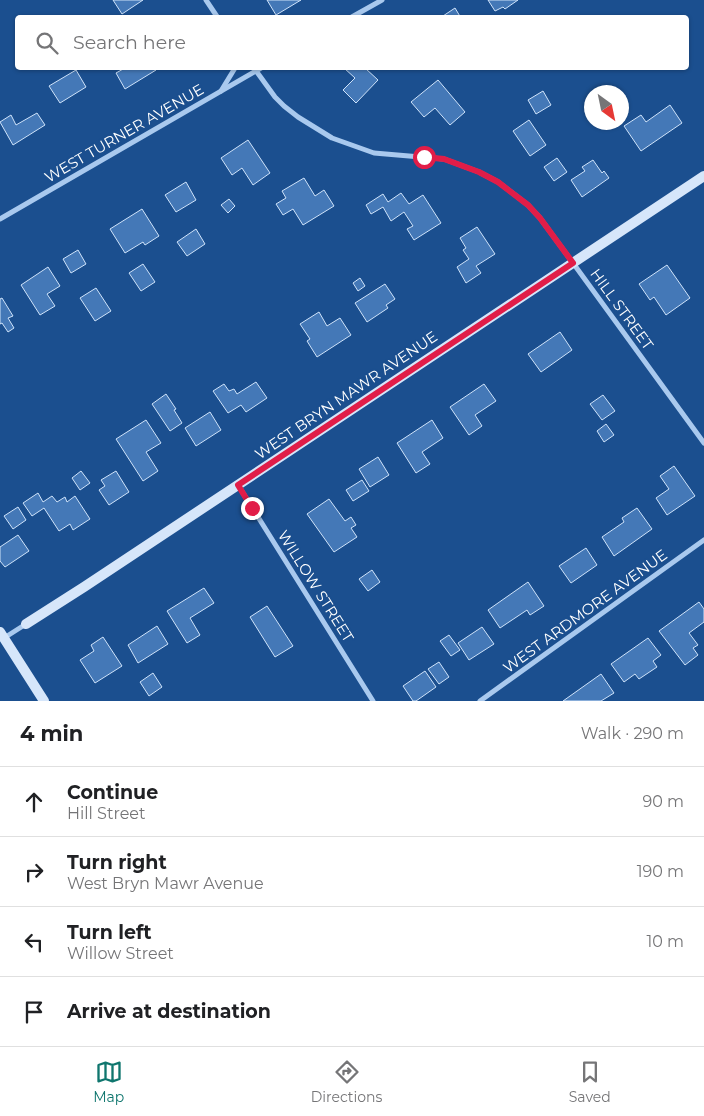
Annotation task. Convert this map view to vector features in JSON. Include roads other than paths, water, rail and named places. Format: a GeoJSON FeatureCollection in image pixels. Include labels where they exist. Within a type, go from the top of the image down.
{"type":"FeatureCollection","features":[{"type":"Feature","properties":{"kind":"street"},"geometry":{"type":"LineString","coordinates":[[206,0],[216,15]]}},
{"type":"Feature","properties":{"kind":"street"},"geometry":{"type":"LineString","coordinates":[[355,15],[382,0]]}},
{"type":"Feature","properties":{"kind":"street"},"geometry":{"type":"LineString","coordinates":[[220,91],[234,70]]}},
{"type":"Feature","properties":{"kind":"street","name":"WEST TURNER AVENUE"},"geometry":{"type":"LineString","coordinates":[[0,219],[255,70]]}},
{"type":"Feature","properties":{"kind":"street","name":"HILL STREET"},"geometry":{"type":"LineString","coordinates":[[258,70],[275,97],[284,106],[332,138],[374,152],[444,159],[479,172],[498,182],[528,205],[540,218],[704,443]]}},
{"type":"Feature","properties":{"kind":"street","name":"WEST BRYN MAWR AVENUE"},"geometry":{"type":"LineString","coordinates":[[2,635],[26,624],[92,582],[704,176]]}},
{"type":"Feature","properties":{"kind":"street","name":"WILLOW STREET"},"geometry":{"type":"LineString","coordinates":[[238,485],[373,701]]}},
{"type":"Feature","properties":{"kind":"street","name":"WEST ARDMORE AVENUE"},"geometry":{"type":"LineString","coordinates":[[480,701],[704,540]]}},
{"type":"Feature","properties":{"kind":"street"},"geometry":{"type":"LineString","coordinates":[[2,635],[44,701]]}}]}
